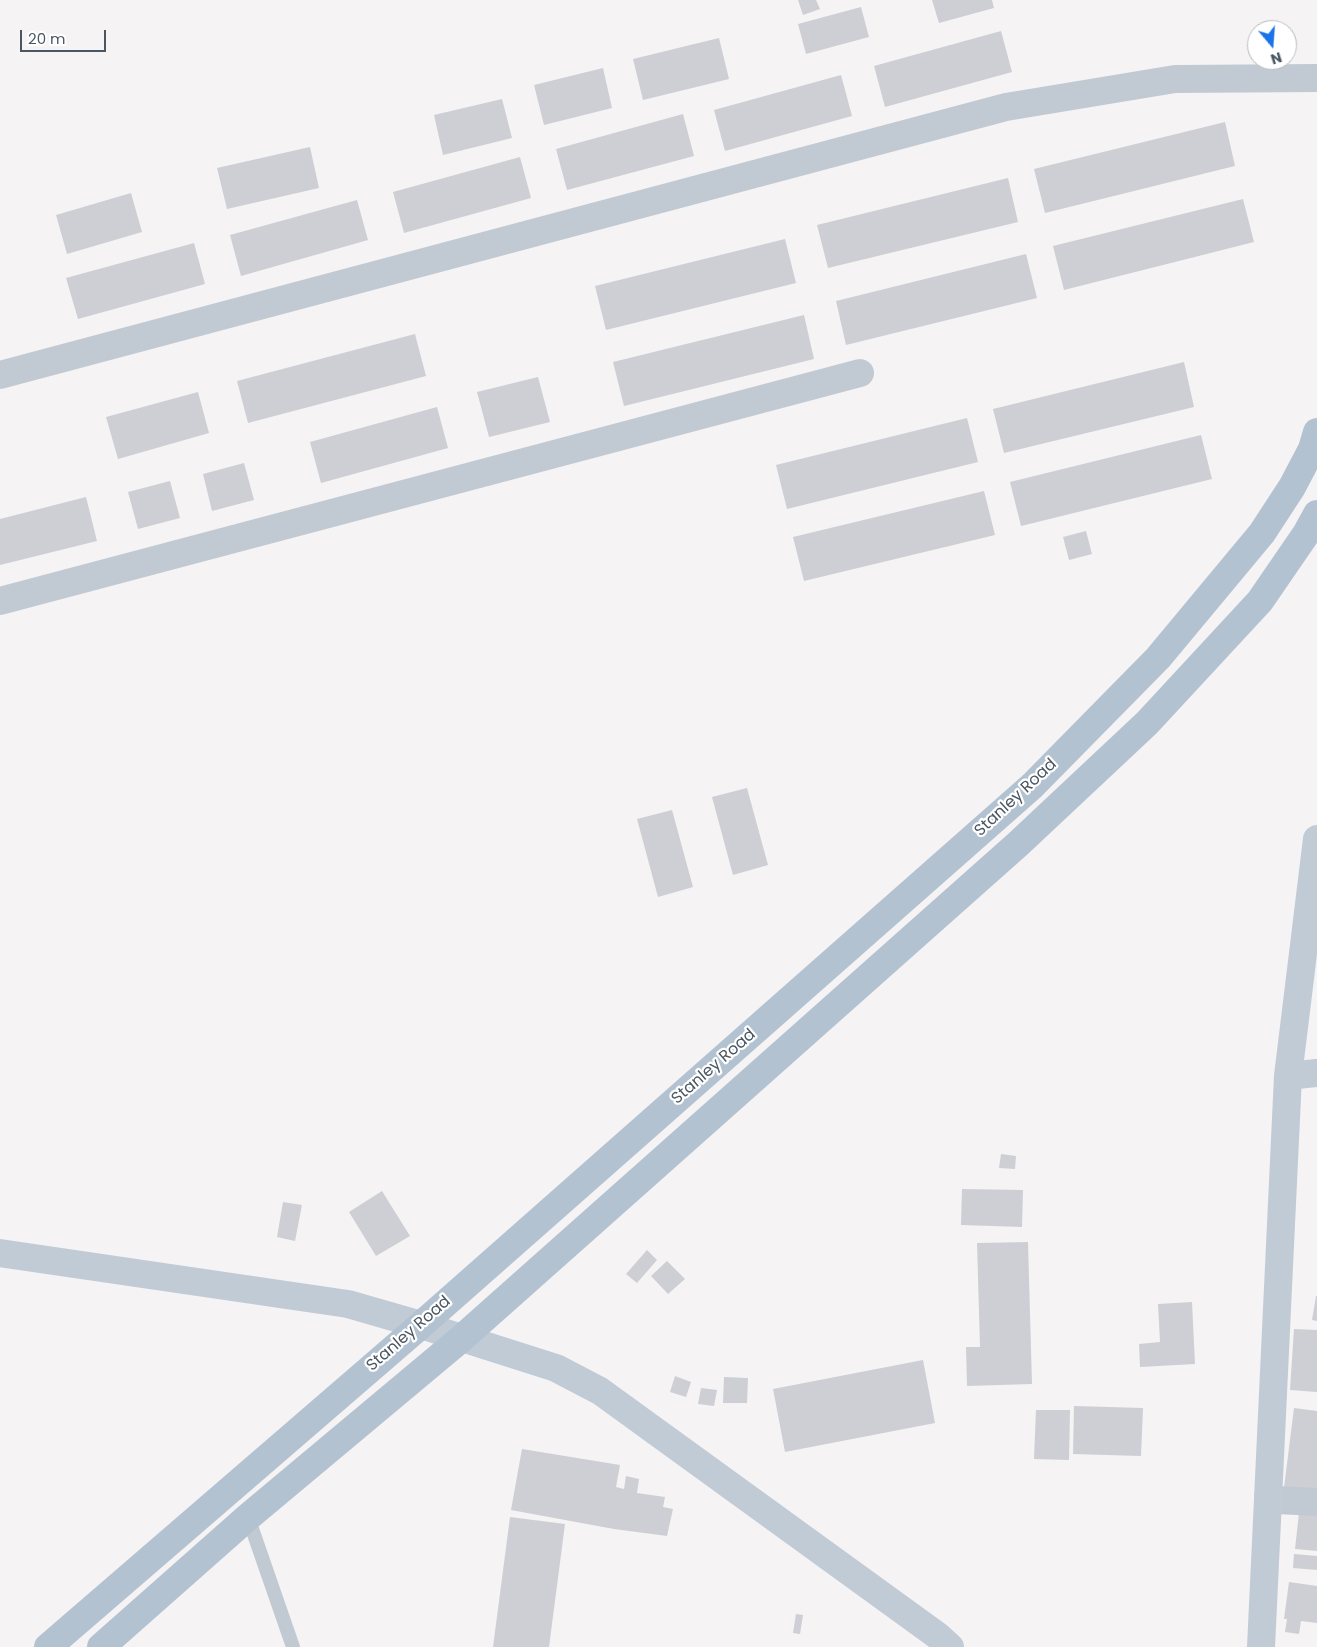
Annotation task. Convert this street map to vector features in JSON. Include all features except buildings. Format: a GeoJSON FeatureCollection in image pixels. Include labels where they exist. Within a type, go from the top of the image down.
{"type":"FeatureCollection","features":[{"type":"Feature","properties":{"kind":"main road","name":"Stanley Road"},"geometry":{"type":"LineString","coordinates":[[48,1647],[421,1324],[1032,786],[1158,658],[1262,534],[1292,487],[1315,445]]}},
{"type":"Feature","properties":{"kind":"main road"},"geometry":{"type":"LineString","coordinates":[[102,1647],[248,1517],[462,1338],[1018,844],[1147,723],[1260,601],[1306,534],[1317,514]]}},
{"type":"Feature","properties":{"kind":"street"},"geometry":{"type":"LineString","coordinates":[[0,375],[1006,107],[1175,79],[1317,78]]}},
{"type":"Feature","properties":{"kind":"street"},"geometry":{"type":"LineString","coordinates":[[0,601],[860,373]]}},
{"type":"Feature","properties":{"kind":"street"},"geometry":{"type":"LineString","coordinates":[[1261,1647],[1288,1076],[1317,839]]}},
{"type":"Feature","properties":{"kind":"street"},"geometry":{"type":"LineString","coordinates":[[1288,1076],[1317,1073]]}},
{"type":"Feature","properties":{"kind":"street"},"geometry":{"type":"LineString","coordinates":[[0,1253],[348,1304],[421,1324],[556,1368],[600,1391],[938,1636],[950,1647]]}},
{"type":"Feature","properties":{"kind":"street"},"geometry":{"type":"LineString","coordinates":[[1268,1497],[1277,1500],[1317,1502]]}},
{"type":"Feature","properties":{"kind":"lane"},"geometry":{"type":"LineString","coordinates":[[248,1517],[293,1647]]}}]}
